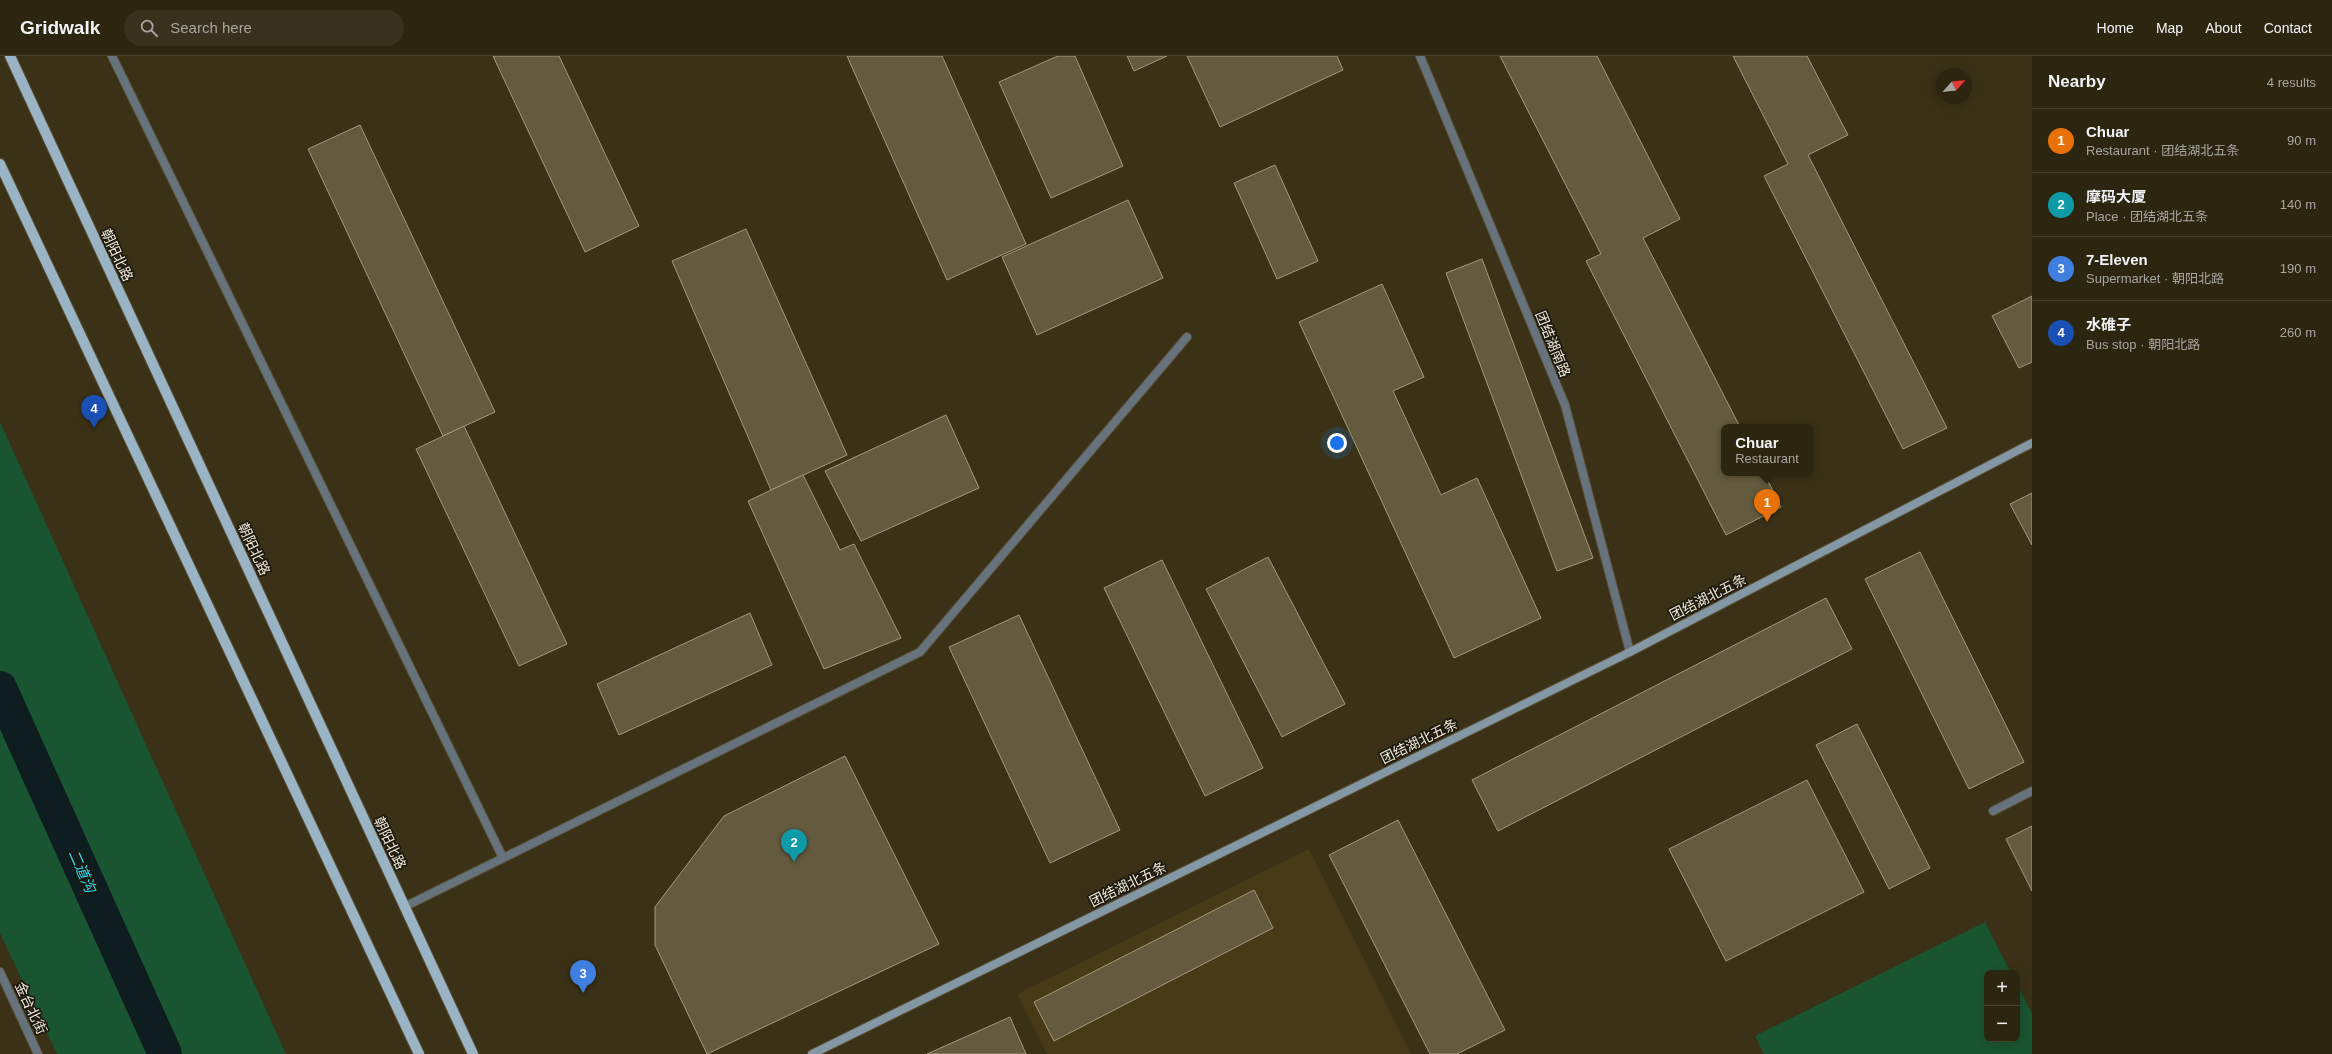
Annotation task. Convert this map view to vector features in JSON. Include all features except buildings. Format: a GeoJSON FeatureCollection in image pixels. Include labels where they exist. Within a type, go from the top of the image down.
{"type":"FeatureCollection","features":[{"type":"Feature","properties":{"kind":"main road","name":"朝阳北路"},"geometry":{"type":"LineString","coordinates":[[10,56],[473,1054]]}},
{"type":"Feature","properties":{"kind":"main road"},"geometry":{"type":"LineString","coordinates":[[0,164],[420,1054]]}},
{"type":"Feature","properties":{"kind":"street"},"geometry":{"type":"LineString","coordinates":[[112,56],[503,858]]}},
{"type":"Feature","properties":{"kind":"street","name":"团结湖南路"},"geometry":{"type":"LineString","coordinates":[[1420,56],[1565,405],[1630,652]]}},
{"type":"Feature","properties":{"kind":"street"},"geometry":{"type":"LineString","coordinates":[[404,907],[920,652],[1187,337]]}},
{"type":"Feature","properties":{"kind":"street","name":"团结湖北五条"},"geometry":{"type":"LineString","coordinates":[[812,1054],[1630,652],[2032,443]]}},
{"type":"Feature","properties":{"kind":"street"},"geometry":{"type":"LineString","coordinates":[[1993,811],[2032,790]]}},
{"type":"Feature","properties":{"kind":"street","name":"金台北街"},"geometry":{"type":"LineString","coordinates":[[0,972],[38,1054]]}},
{"type":"Feature","properties":{"kind":"shaded area"},"geometry":{"type":"Polygon","coordinates":[[[1309,849],[1411,1054],[1047,1054],[1017,994],[1309,849]]]}},
{"type":"Feature","properties":{"kind":"green space"},"geometry":{"type":"Polygon","coordinates":[[[0,422],[286,1054],[57,1054],[0,933],[0,422]]]}},
{"type":"Feature","properties":{"kind":"green space"},"geometry":{"type":"Polygon","coordinates":[[[1985,922],[2009,970],[1984,970],[1984,1042],[2020,1042],[2020,990],[2032,1013],[2032,1054],[1764,1054],[1755,1036],[1985,922]]]}},
{"type":"Feature","properties":{"kind":"waterway","name":"二道沟"},"geometry":{"type":"LineString","coordinates":[[0,688],[165,1054]]}},
{"type":"Feature","properties":{"kind":"place","name":"水碓子"},"geometry":{"type":"Point","coordinates":[94,428]}},
{"type":"Feature","properties":{"kind":"place","name":"Chuar"},"geometry":{"type":"Point","coordinates":[1767,522]}},
{"type":"Feature","properties":{"kind":"place","name":"摩码大厦"},"geometry":{"type":"Point","coordinates":[794,862]}},
{"type":"Feature","properties":{"kind":"place","name":"7-Eleven"},"geometry":{"type":"Point","coordinates":[583,993]}}]}
